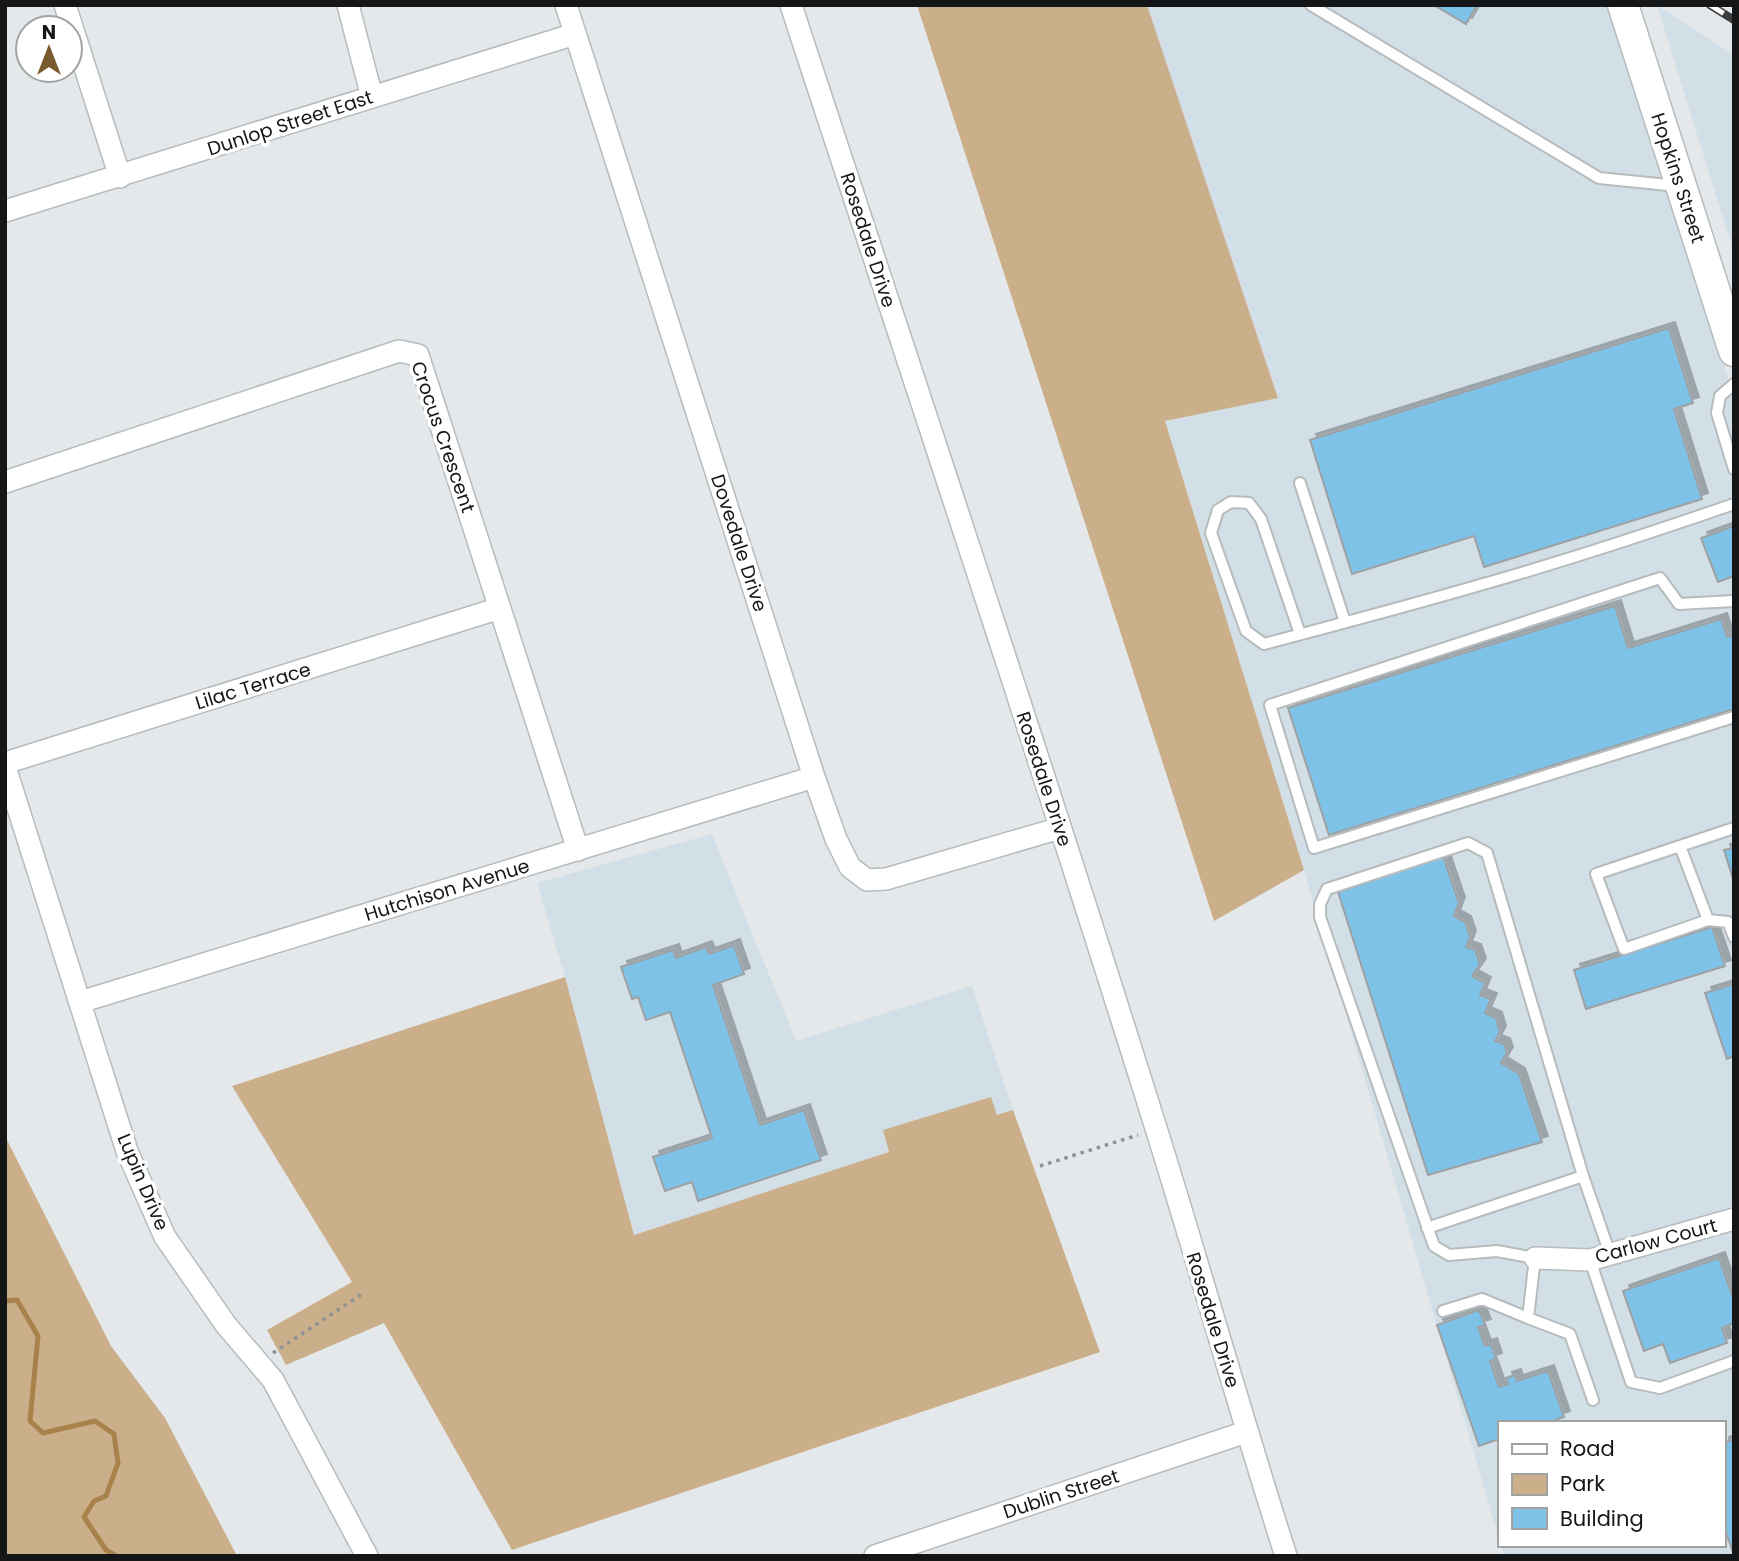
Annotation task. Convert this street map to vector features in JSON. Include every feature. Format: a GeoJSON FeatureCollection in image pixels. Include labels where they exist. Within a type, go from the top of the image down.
{"type":"FeatureCollection","features":[{"type":"Feature","properties":{"kind":"main road","name":"Hopkins Street"},"geometry":{"type":"LineString","coordinates":[[1623,5],[1733,344]]}},
{"type":"Feature","properties":{"kind":"street"},"geometry":{"type":"LineString","coordinates":[[65,5],[120,177]]}},
{"type":"Feature","properties":{"kind":"street"},"geometry":{"type":"LineString","coordinates":[[348,5],[372,97]]}},
{"type":"Feature","properties":{"kind":"street","name":"Dovedale Drive"},"geometry":{"type":"LineString","coordinates":[[566,5],[814,777],[836,839],[850,867],[867,880],[886,878],[1060,828]]}},
{"type":"Feature","properties":{"kind":"street","name":"Rosedale Drive"},"geometry":{"type":"LineString","coordinates":[[791,5],[1157,1129],[1286,1556]]}},
{"type":"Feature","properties":{"kind":"street","name":"Dunlop Street East"},"geometry":{"type":"LineString","coordinates":[[5,211],[575,34]]}},
{"type":"Feature","properties":{"kind":"street","name":"Crocus Crescent"},"geometry":{"type":"LineString","coordinates":[[5,482],[399,352],[418,355],[578,850]]}},
{"type":"Feature","properties":{"kind":"street","name":"Lilac Terrace"},"geometry":{"type":"LineString","coordinates":[[5,765],[500,608]]}},
{"type":"Feature","properties":{"kind":"street","name":"Lupin Drive"},"geometry":{"type":"LineString","coordinates":[[5,765],[127,1151],[165,1237],[226,1325],[273,1380],[367,1556]]}},
{"type":"Feature","properties":{"kind":"street","name":"Hutchison Avenue"},"geometry":{"type":"LineString","coordinates":[[80,1002],[814,777]]}},
{"type":"Feature","properties":{"kind":"street","name":"Carlow Court"},"geometry":{"type":"LineString","coordinates":[[1535,1258],[1600,1257],[1734,1219]]}},
{"type":"Feature","properties":{"kind":"street","name":"Dublin Street"},"geometry":{"type":"LineString","coordinates":[[875,1556],[1247,1432]]}},
{"type":"Feature","properties":{"kind":"lane"},"geometry":{"type":"LineString","coordinates":[[1311,5],[1599,178],[1680,186]]}},
{"type":"Feature","properties":{"kind":"lane"},"geometry":{"type":"LineString","coordinates":[[1734,384],[1720,396],[1717,413],[1734,469]]}},
{"type":"Feature","properties":{"kind":"lane"},"geometry":{"type":"LineString","coordinates":[[1300,483],[1345,622]]}},
{"type":"Feature","properties":{"kind":"lane"},"geometry":{"type":"LineString","coordinates":[[1300,634],[1261,519],[1249,503],[1231,502],[1218,510],[1211,533],[1246,631],[1264,644],[1482,585],[1734,504]]}},
{"type":"Feature","properties":{"kind":"lane"},"geometry":{"type":"LineString","coordinates":[[1734,601],[1679,604],[1660,578],[1270,705],[1314,848],[1734,717]]}},
{"type":"Feature","properties":{"kind":"lane"},"geometry":{"type":"LineString","coordinates":[[1734,828],[1596,874],[1624,949],[1708,920],[1728,922],[1734,936]]}},
{"type":"Feature","properties":{"kind":"lane"},"geometry":{"type":"LineString","coordinates":[[1528,1318],[1535,1258],[1497,1251],[1449,1255],[1434,1246],[1320,917],[1320,904],[1327,889],[1468,843],[1487,853],[1583,1176],[1631,1382],[1660,1388],[1734,1361]]}},
{"type":"Feature","properties":{"kind":"lane"},"geometry":{"type":"LineString","coordinates":[[1680,846],[1708,920]]}},
{"type":"Feature","properties":{"kind":"lane"},"geometry":{"type":"LineString","coordinates":[[1427,1227],[1583,1176]]}},
{"type":"Feature","properties":{"kind":"lane"},"geometry":{"type":"LineString","coordinates":[[1443,1311],[1482,1299],[1570,1334],[1593,1400]]}},
{"type":"Feature","properties":{"kind":"path"},"geometry":{"type":"LineString","coordinates":[[1040,1166],[1157,1129]]}},
{"type":"Feature","properties":{"kind":"path"},"geometry":{"type":"LineString","coordinates":[[258,1363],[365,1292]]}},
{"type":"Feature","properties":{"kind":"shaded area"},"geometry":{"type":"Polygon","coordinates":[[[1147,5],[1612,5],[1734,397],[1734,1556],[1504,1556],[1502,1547],[1725,1547],[1725,1421],[1498,1421],[1498,1536],[1304,870],[1165,421],[1278,397],[1147,5]]]}},
{"type":"Feature","properties":{"kind":"shaded area"},"geometry":{"type":"Polygon","coordinates":[[[1657,5],[1734,55],[1734,254],[1657,5]]]}},
{"type":"Feature","properties":{"kind":"shaded area"},"geometry":{"type":"Polygon","coordinates":[[[712,834],[796,1041],[972,986],[1013,1110],[634,1235],[537,883],[712,834]]]}},
{"type":"Feature","properties":{"kind":"green space"},"geometry":{"type":"Polygon","coordinates":[[[917,5],[1147,5],[1278,398],[1165,421],[1304,870],[1214,921],[917,5]]]}},
{"type":"Feature","properties":{"kind":"green space"},"geometry":{"type":"Polygon","coordinates":[[[565,977],[634,1235],[889,1152],[883,1130],[991,1097],[997,1115],[1013,1110],[1100,1352],[512,1550],[384,1323],[286,1365],[267,1330],[352,1282],[232,1086],[565,977]]]}},
{"type":"Feature","properties":{"kind":"green space"},"geometry":{"type":"Polygon","coordinates":[[[5,1136],[111,1346],[165,1418],[237,1556],[5,1556],[5,1136]]]}},
{"type":"Feature","properties":{"kind":"building"},"geometry":{"type":"Polygon","coordinates":[[[1434,5],[1477,5],[1466,24],[1434,5]]]}},
{"type":"Feature","properties":{"kind":"building"},"geometry":{"type":"Polygon","coordinates":[[[1669,328],[1693,403],[1674,409],[1702,499],[1484,567],[1474,536],[1352,574],[1310,440],[1669,328]]]}},
{"type":"Feature","properties":{"kind":"building"},"geometry":{"type":"Polygon","coordinates":[[[1734,526],[1734,576],[1718,582],[1701,538],[1734,526]]]}},
{"type":"Feature","properties":{"kind":"building"},"geometry":{"type":"Polygon","coordinates":[[[1615,606],[1628,648],[1721,619],[1727,637],[1734,635],[1734,709],[1329,835],[1288,708],[1615,606]]]}},
{"type":"Feature","properties":{"kind":"building"},"geometry":{"type":"Polygon","coordinates":[[[1734,848],[1734,882],[1724,850],[1734,848]]]}},
{"type":"Feature","properties":{"kind":"building"},"geometry":{"type":"Polygon","coordinates":[[[1443,856],[1459,903],[1454,916],[1465,922],[1470,937],[1466,947],[1475,950],[1480,964],[1472,976],[1485,983],[1480,995],[1491,999],[1485,1013],[1496,1018],[1500,1032],[1495,1041],[1504,1044],[1507,1053],[1501,1063],[1519,1074],[1542,1142],[1428,1175],[1338,892],[1443,856]]]}},
{"type":"Feature","properties":{"kind":"building"},"geometry":{"type":"Polygon","coordinates":[[[1712,927],[1725,966],[1586,1009],[1574,970],[1712,927]]]}},
{"type":"Feature","properties":{"kind":"building"},"geometry":{"type":"Polygon","coordinates":[[[734,945],[744,974],[713,985],[760,1125],[804,1110],[821,1160],[698,1201],[692,1182],[665,1191],[653,1157],[712,1138],[670,1012],[646,1020],[638,997],[632,999],[621,967],[673,950],[676,958],[706,947],[709,954],[734,945]]]}},
{"type":"Feature","properties":{"kind":"building"},"geometry":{"type":"Polygon","coordinates":[[[1734,984],[1734,1056],[1727,1059],[1705,993],[1734,984]]]}},
{"type":"Feature","properties":{"kind":"building"},"geometry":{"type":"Polygon","coordinates":[[[1719,1258],[1734,1301],[1734,1323],[1722,1328],[1727,1343],[1670,1363],[1663,1344],[1644,1351],[1623,1291],[1719,1258]]]}},
{"type":"Feature","properties":{"kind":"building"},"geometry":{"type":"Polygon","coordinates":[[[1479,1310],[1485,1325],[1478,1327],[1485,1346],[1491,1344],[1496,1359],[1490,1361],[1499,1387],[1508,1384],[1506,1378],[1515,1375],[1517,1381],[1548,1371],[1564,1417],[1553,1421],[1498,1421],[1498,1439],[1479,1446],[1437,1325],[1479,1310]]]}},
{"type":"Feature","properties":{"kind":"building"},"geometry":{"type":"Polygon","coordinates":[[[1734,1439],[1734,1555],[1725,1530],[1725,1442],[1734,1439]]]}},
{"type":"Feature","properties":{"kind":"waterway"},"geometry":{"type":"LineString","coordinates":[[5,1301],[17,1300],[38,1336],[30,1421],[43,1433],[95,1421],[114,1434],[118,1463],[106,1496],[94,1501],[84,1517],[106,1550],[116,1556]]}},
{"type":"Feature","properties":{"kind":"railway"},"geometry":{"type":"LineString","coordinates":[[1710,5],[1734,20]]}}]}
